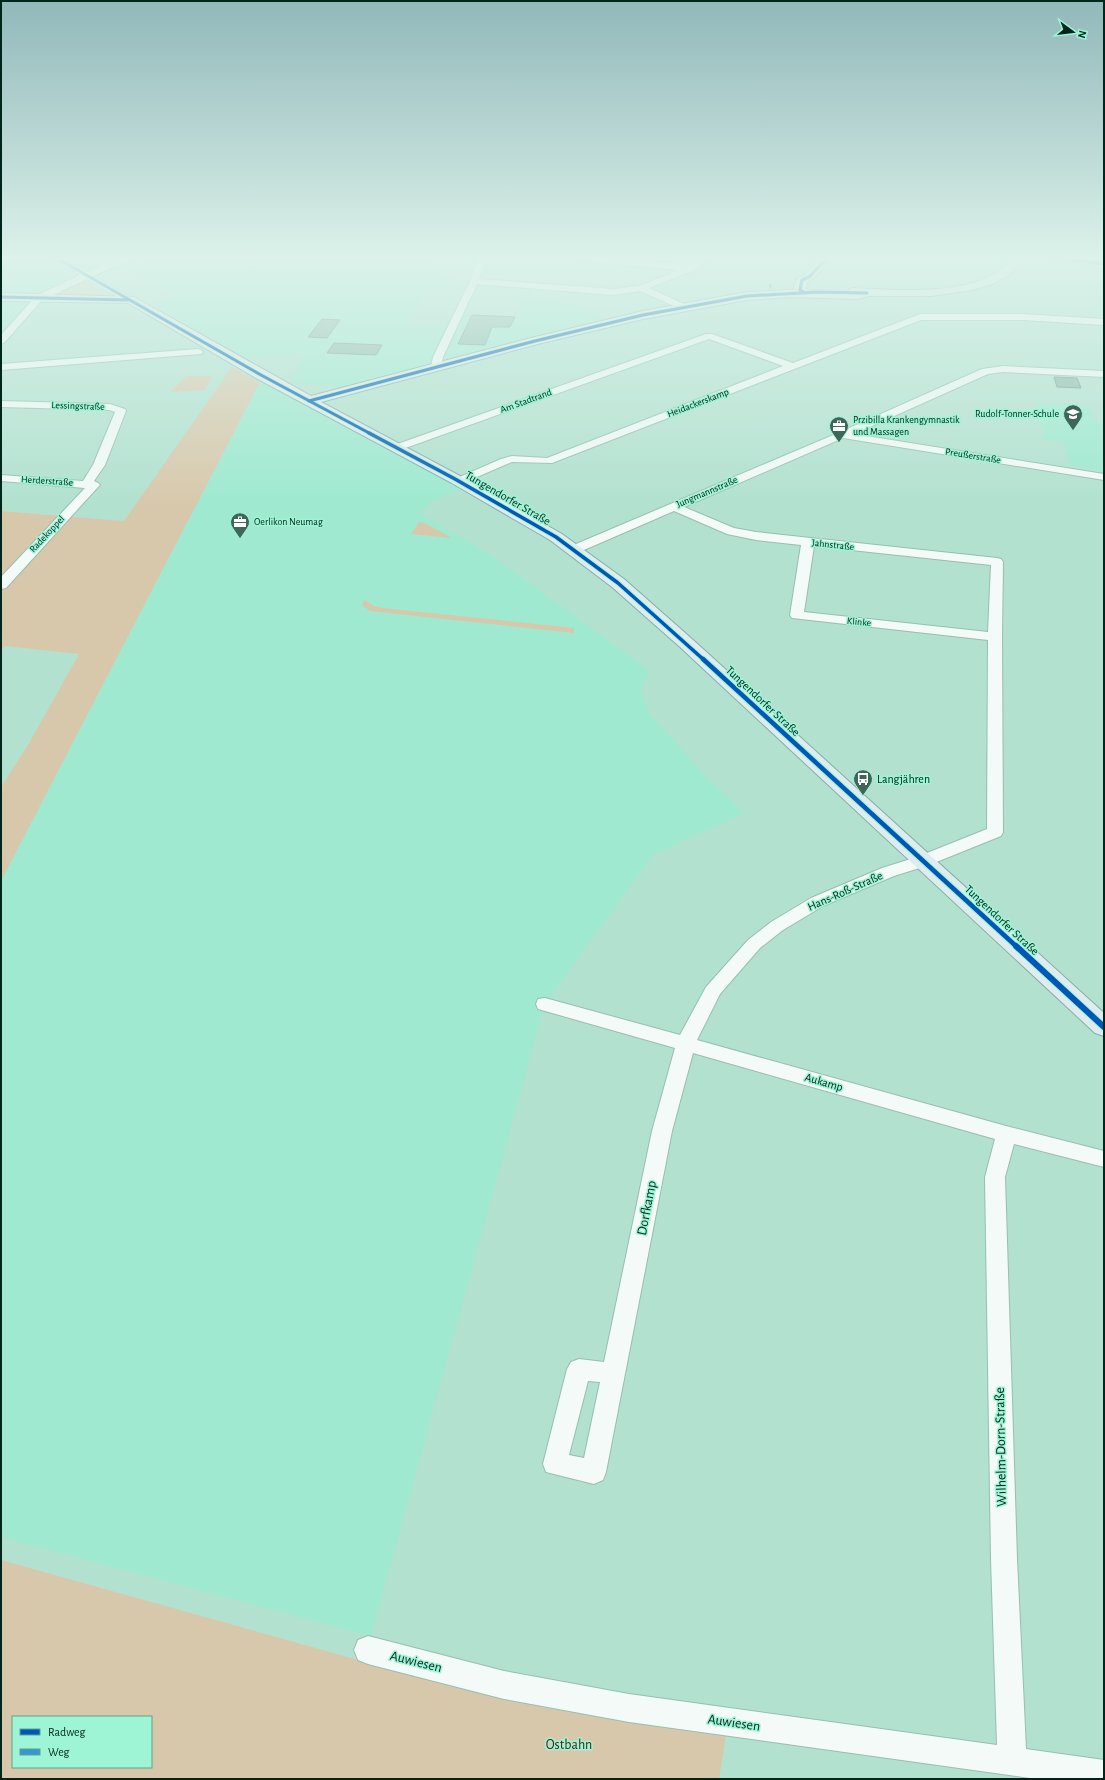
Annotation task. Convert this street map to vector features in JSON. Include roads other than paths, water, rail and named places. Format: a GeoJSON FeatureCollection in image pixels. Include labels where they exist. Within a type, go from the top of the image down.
{"type":"FeatureCollection","features":[{"type":"Feature","properties":{"kind":"main road","name":"Tungendorfer Straße"},"geometry":{"type":"LineString","coordinates":[[197,339],[254,372],[459,481],[556,537],[618,583],[686,643],[1104,1027]]}},
{"type":"Feature","properties":{"kind":"main road"},"geometry":{"type":"LineString","coordinates":[[309,401],[544,339]]}},
{"type":"Feature","properties":{"kind":"street"},"geometry":{"type":"LineString","coordinates":[[436,367],[446,339]]}},
{"type":"Feature","properties":{"kind":"street","name":"Am Stadtrand"},"geometry":{"type":"LineString","coordinates":[[396,448],[700,339]]}},
{"type":"Feature","properties":{"kind":"street","name":"Am Stadtrand"},"geometry":{"type":"LineString","coordinates":[[717,339],[792,366]]}},
{"type":"Feature","properties":{"kind":"street","name":"Heidackerskamp"},"geometry":{"type":"LineString","coordinates":[[459,481],[512,459],[548,461],[862,339]]}},
{"type":"Feature","properties":{"kind":"street"},"geometry":{"type":"LineString","coordinates":[[1,367],[198,352]]}},
{"type":"Feature","properties":{"kind":"street","name":"Jungmannstraße"},"geometry":{"type":"LineString","coordinates":[[573,550],[842,435],[986,371],[1004,369],[1104,374]]}},
{"type":"Feature","properties":{"kind":"street","name":"Lessingstraße"},"geometry":{"type":"LineString","coordinates":[[1,404],[110,407],[121,411],[90,484]]}},
{"type":"Feature","properties":{"kind":"street","name":"Preußerstraße"},"geometry":{"type":"LineString","coordinates":[[842,435],[1104,476]]}},
{"type":"Feature","properties":{"kind":"street","name":"Herderstraße"},"geometry":{"type":"LineString","coordinates":[[1,478],[90,484]]}},
{"type":"Feature","properties":{"kind":"street","name":"Radekoppel"},"geometry":{"type":"LineString","coordinates":[[1,584],[90,484]]}},
{"type":"Feature","properties":{"kind":"street","name":"Jahnstraße"},"geometry":{"type":"LineString","coordinates":[[675,507],[731,532],[808,542],[997,562],[995,637]]}},
{"type":"Feature","properties":{"kind":"street","name":"Klinke"},"geometry":{"type":"LineString","coordinates":[[808,542],[797,615],[995,637]]}},
{"type":"Feature","properties":{"kind":"street"},"geometry":{"type":"LineString","coordinates":[[923,861],[995,832],[995,637]]}},
{"type":"Feature","properties":{"kind":"street","name":"Hans-Roß-Straße"},"geometry":{"type":"LineString","coordinates":[[686,1043],[712,991],[754,944],[777,926],[817,902],[888,872],[923,861]]}},
{"type":"Feature","properties":{"kind":"street","name":"Aukamp"},"geometry":{"type":"LineString","coordinates":[[545,1004],[1006,1134],[1104,1159]]}},
{"type":"Feature","properties":{"kind":"street","name":"Dorfkamp"},"geometry":{"type":"LineString","coordinates":[[613,1374],[662,1131],[686,1043]]}},
{"type":"Feature","properties":{"kind":"street","name":"Wilhelm-Dorn-Straße"},"geometry":{"type":"LineString","coordinates":[[1006,1134],[995,1177],[1004,1559],[1012,1761]]}},
{"type":"Feature","properties":{"kind":"street","name":"Auwiesen"},"geometry":{"type":"LineString","coordinates":[[368,1650],[504,1685],[629,1708],[1104,1774]]}},
{"type":"Feature","properties":{"kind":"place","name":"Rudolf-Tonner-Schule"},"geometry":{"type":"Point","coordinates":[1073,431]}},
{"type":"Feature","properties":{"kind":"place","name":"Przibilla Krankengymnastik und Massagen"},"geometry":{"type":"Point","coordinates":[839,443]}},
{"type":"Feature","properties":{"kind":"place","name":"Oerlikon Neumag"},"geometry":{"type":"Point","coordinates":[240,539]}},
{"type":"Feature","properties":{"kind":"place","name":"Langjähren"},"geometry":{"type":"Point","coordinates":[863,796]}},
{"type":"Feature","properties":{"kind":"park label","name":"Ostbahn"},"geometry":{"type":"Point","coordinates":[569,1745]}}]}
